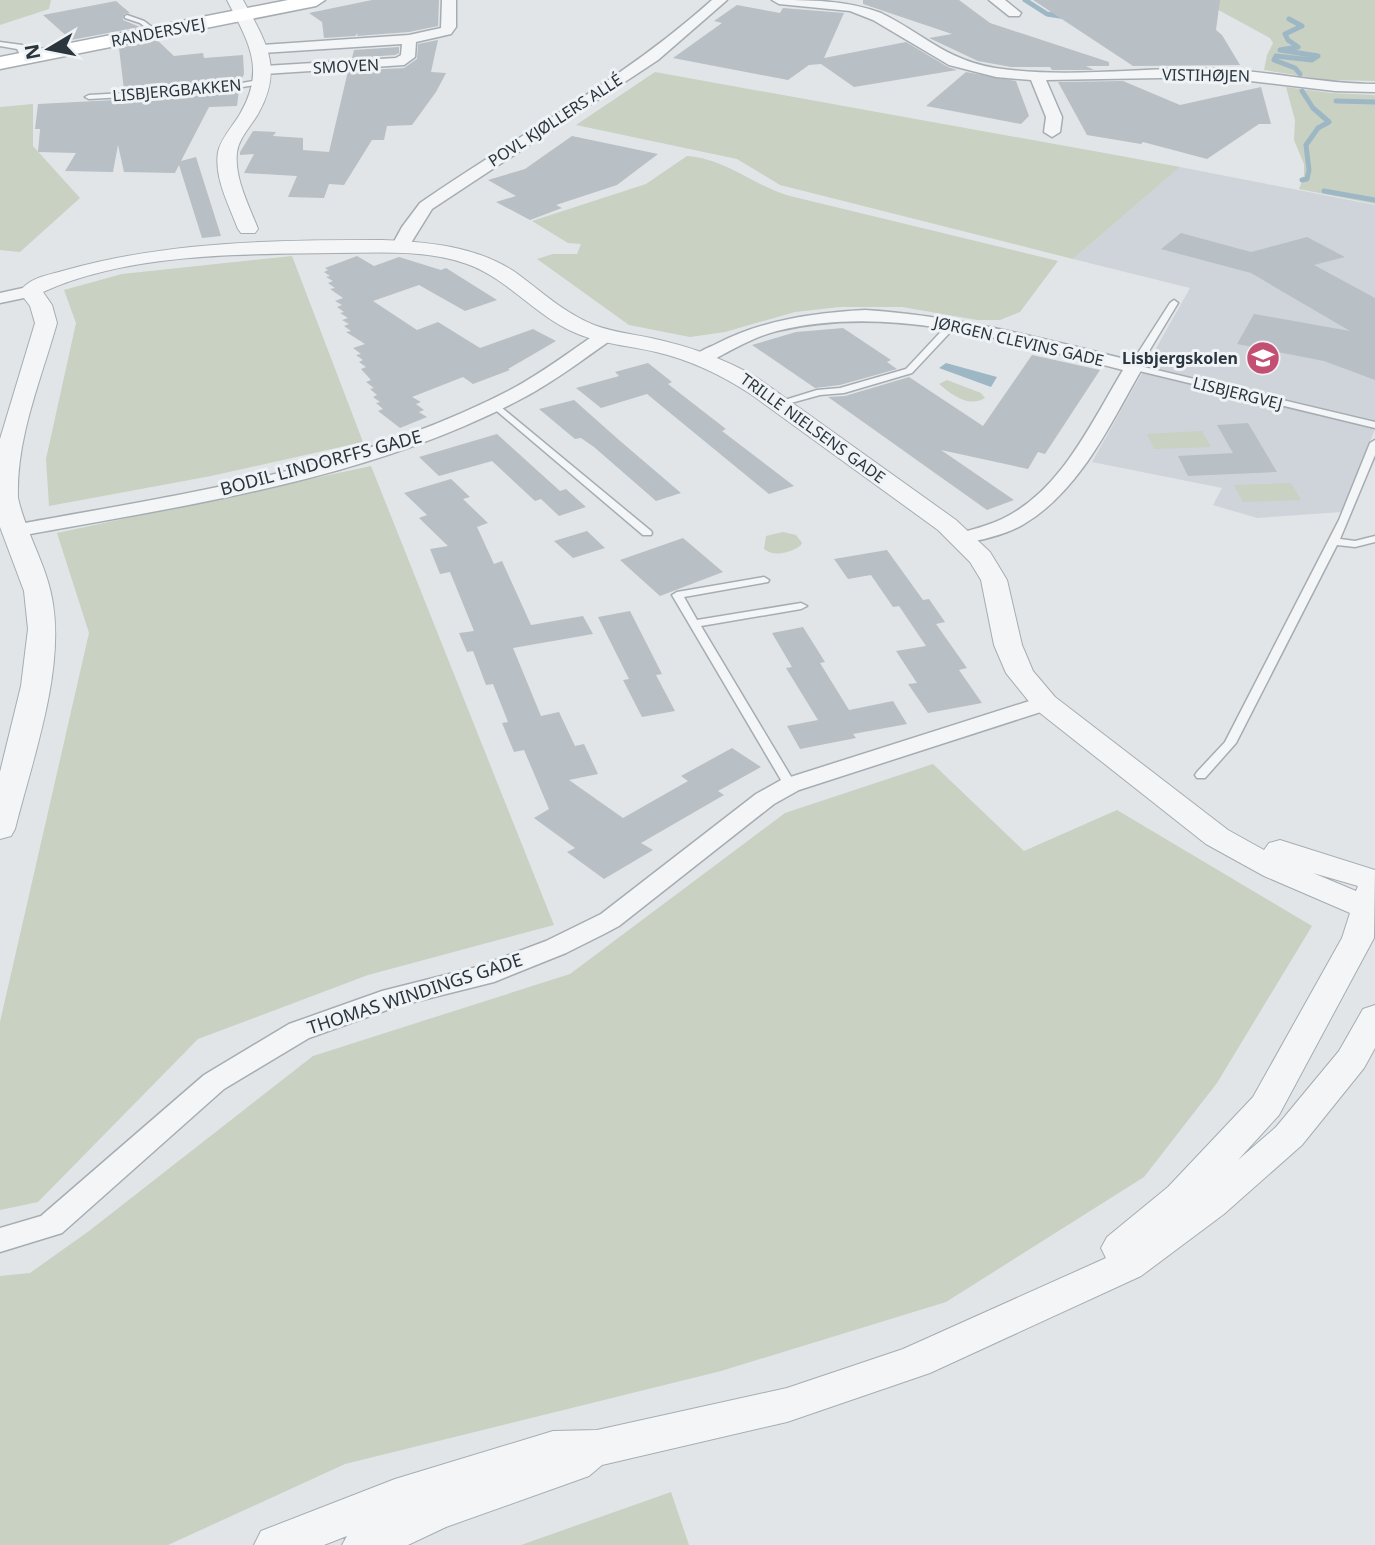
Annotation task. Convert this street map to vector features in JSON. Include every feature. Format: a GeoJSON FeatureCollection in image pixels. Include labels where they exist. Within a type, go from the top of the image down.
{"type":"FeatureCollection","features":[{"type":"Feature","properties":{"kind":"main road","name":"RANDERSVEJ"},"geometry":{"type":"LineString","coordinates":[[0,62],[156,33],[239,8],[316,0]]}},
{"type":"Feature","properties":{"kind":"street","name":"SMOVEN"},"geometry":{"type":"LineString","coordinates":[[262,49],[409,38],[446,31],[449,27],[449,0]]}},
{"type":"Feature","properties":{"kind":"street","name":"POVL KJØLLERS ALLÉ"},"geometry":{"type":"LineString","coordinates":[[400,247],[410,227],[426,206],[630,71],[720,0]]}},
{"type":"Feature","properties":{"kind":"street","name":"VISTIHØJEN"},"geometry":{"type":"LineString","coordinates":[[779,0],[853,7],[963,66],[1036,75],[1214,73],[1327,86],[1375,88]]}},
{"type":"Feature","properties":{"kind":"street"},"geometry":{"type":"LineString","coordinates":[[996,0],[1014,13]]}},
{"type":"Feature","properties":{"kind":"street","name":"LISBJERGBAKKEN"},"geometry":{"type":"LineString","coordinates":[[239,8],[262,49],[264,75],[256,103],[228,148],[230,179],[248,229]]}},
{"type":"Feature","properties":{"kind":"street","name":"SMOVEN"},"geometry":{"type":"LineString","coordinates":[[264,75],[399,62],[408,57],[409,38]]}},
{"type":"Feature","properties":{"kind":"street"},"geometry":{"type":"LineString","coordinates":[[1036,75],[1054,117],[1052,132]]}},
{"type":"Feature","properties":{"kind":"street","name":"TRILLE NIELSENS GADE"},"geometry":{"type":"LineString","coordinates":[[0,298],[32,291],[50,282],[120,262],[160,256],[242,248],[400,247],[450,253],[492,267],[567,323],[605,337],[653,345],[702,358],[736,373],[780,403],[963,538],[981,558],[994,580],[1008,645],[1020,673],[1045,703],[1217,837],[1275,869],[1373,895]]}},
{"type":"Feature","properties":{"kind":"street"},"geometry":{"type":"LineString","coordinates":[[0,829],[35,685],[39,643],[40,604],[14,531],[5,496],[6,462],[46,323],[41,306],[32,291]]}},
{"type":"Feature","properties":{"kind":"street","name":"JØRGEN CLEVINS GADE"},"geometry":{"type":"LineString","coordinates":[[702,358],[746,336],[776,326],[855,315],[902,316],[953,324],[1134,367],[1076,460],[1041,503],[1022,517],[993,530],[963,538]]}},
{"type":"Feature","properties":{"kind":"street","name":"BODIL LINDORFFS GADE"},"geometry":{"type":"LineString","coordinates":[[14,531],[234,489],[408,441],[495,404],[564,367],[605,337]]}},
{"type":"Feature","properties":{"kind":"street","name":"THOMAS WINDINGS GADE"},"geometry":{"type":"LineString","coordinates":[[0,1240],[51,1225],[214,1082],[299,1031],[392,998],[484,975],[556,947],[595,928],[610,920],[765,799],[790,785],[1045,703]]}},
{"type":"Feature","properties":{"kind":"street"},"geometry":{"type":"LineString","coordinates":[[1074,1287],[1181,1197],[1266,1106],[1358,938],[1373,895]]}},
{"type":"Feature","properties":{"kind":"street"},"geometry":{"type":"LineString","coordinates":[[276,1545],[395,1497],[553,1449],[597,1448],[787,1405],[916,1362],[1074,1287],[1128,1265],[1211,1203],[1290,1136],[1352,1059],[1375,1017]]}},
{"type":"Feature","properties":{"kind":"street"},"geometry":{"type":"LineString","coordinates":[[363,1545],[432,1513],[574,1463],[597,1448]]}},
{"type":"Feature","properties":{"kind":"lane"},"geometry":{"type":"LineString","coordinates":[[127,17],[142,22],[156,33]]}},
{"type":"Feature","properties":{"kind":"lane"},"geometry":{"type":"LineString","coordinates":[[0,44],[19,47],[26,58]]}},
{"type":"Feature","properties":{"kind":"lane","name":"LISBJERGBAKKEN"},"geometry":{"type":"LineString","coordinates":[[89,97],[213,90],[264,75]]}},
{"type":"Feature","properties":{"kind":"lane"},"geometry":{"type":"LineString","coordinates":[[1134,367],[1174,303]]}},
{"type":"Feature","properties":{"kind":"lane"},"geometry":{"type":"LineString","coordinates":[[780,403],[820,392],[841,391],[909,371],[953,324]]}},
{"type":"Feature","properties":{"kind":"lane","name":"LISBJERGVEJ"},"geometry":{"type":"LineString","coordinates":[[1134,367],[1375,425]]}},
{"type":"Feature","properties":{"kind":"lane"},"geometry":{"type":"LineString","coordinates":[[495,404],[647,533]]}},
{"type":"Feature","properties":{"kind":"lane"},"geometry":{"type":"LineString","coordinates":[[1201,775],[1230,743],[1362,482],[1375,443]]}},
{"type":"Feature","properties":{"kind":"lane"},"geometry":{"type":"LineString","coordinates":[[1333,541],[1355,544],[1375,539]]}},
{"type":"Feature","properties":{"kind":"lane"},"geometry":{"type":"LineString","coordinates":[[764,580],[677,595],[790,785]]}},
{"type":"Feature","properties":{"kind":"lane"},"geometry":{"type":"LineString","coordinates":[[694,624],[801,607]]}},
{"type":"Feature","properties":{"kind":"shaded area","name":"Lisbjergskolen"},"geometry":{"type":"Polygon","coordinates":[[[1180,167],[1375,205],[1375,429],[1342,512],[1257,518],[1213,505],[1222,488],[1092,462],[1190,288],[1073,259],[1180,167]]]}},
{"type":"Feature","properties":{"kind":"green space"},"geometry":{"type":"Polygon","coordinates":[[[0,0],[51,0],[49,9],[0,25],[0,0]]]}},
{"type":"Feature","properties":{"kind":"green space"},"geometry":{"type":"Polygon","coordinates":[[[1200,0],[1375,0],[1375,81],[1327,80],[1264,70],[1273,43],[1270,38],[1200,0]]]}},
{"type":"Feature","properties":{"kind":"green space"},"geometry":{"type":"Polygon","coordinates":[[[655,72],[1180,167],[1073,259],[780,185],[737,159],[576,125],[655,72]]]}},
{"type":"Feature","properties":{"kind":"green space"},"geometry":{"type":"Polygon","coordinates":[[[1286,87],[1375,95],[1375,204],[1299,189],[1304,176],[1304,164],[1294,140],[1295,120],[1286,87]]]}},
{"type":"Feature","properties":{"kind":"green space"},"geometry":{"type":"Polygon","coordinates":[[[33,104],[33,146],[80,198],[20,252],[0,250],[0,107],[33,104]]]}},
{"type":"Feature","properties":{"kind":"green space"},"geometry":{"type":"Polygon","coordinates":[[[687,156],[728,167],[790,196],[1058,261],[1020,312],[1000,320],[977,320],[902,307],[840,307],[795,312],[725,332],[690,337],[629,325],[537,259],[553,254],[577,254],[581,244],[568,243],[532,221],[646,184],[687,156]]]}},
{"type":"Feature","properties":{"kind":"green space"},"geometry":{"type":"Polygon","coordinates":[[[292,256],[363,442],[211,476],[49,506],[46,459],[76,323],[64,290],[122,274],[292,256]]]}},
{"type":"Feature","properties":{"kind":"green space"},"geometry":{"type":"Polygon","coordinates":[[[947,380],[981,393],[985,398],[973,402],[961,399],[939,384],[947,380]]]}},
{"type":"Feature","properties":{"kind":"green space"},"geometry":{"type":"Polygon","coordinates":[[[1202,431],[1211,447],[1154,449],[1147,434],[1202,431]]]}},
{"type":"Feature","properties":{"kind":"green space"},"geometry":{"type":"Polygon","coordinates":[[[371,466],[554,925],[368,975],[198,1039],[38,1202],[0,1210],[0,1022],[89,633],[57,533],[371,466]]]}},
{"type":"Feature","properties":{"kind":"green space"},"geometry":{"type":"Polygon","coordinates":[[[1291,483],[1301,500],[1243,502],[1234,485],[1291,483]]]}},
{"type":"Feature","properties":{"kind":"green space"},"geometry":{"type":"Polygon","coordinates":[[[783,532],[796,535],[802,543],[800,546],[782,553],[772,553],[764,549],[766,536],[783,532]]]}},
{"type":"Feature","properties":{"kind":"green space"},"geometry":{"type":"Polygon","coordinates":[[[933,764],[1024,851],[1117,810],[1312,926],[1217,1083],[1144,1177],[946,1302],[721,1371],[345,1464],[168,1545],[0,1545],[0,1276],[30,1273],[89,1231],[313,1056],[570,974],[785,813],[933,764]]]}},
{"type":"Feature","properties":{"kind":"green space"},"geometry":{"type":"Polygon","coordinates":[[[671,1492],[689,1545],[521,1545],[671,1492]]]}},
{"type":"Feature","properties":{"kind":"water"},"geometry":{"type":"Polygon","coordinates":[[[946,363],[997,377],[991,387],[939,368],[946,363]]]}},
{"type":"Feature","properties":{"kind":"building"},"geometry":{"type":"Polygon","coordinates":[[[372,0],[439,0],[438,26],[409,32],[357,36],[358,33],[355,36],[324,38],[322,22],[309,13],[372,0]]]}},
{"type":"Feature","properties":{"kind":"building"},"geometry":{"type":"Polygon","coordinates":[[[863,0],[959,0],[990,23],[1109,62],[1109,66],[1086,66],[1094,70],[1052,70],[1050,67],[1011,67],[978,61],[929,38],[952,34],[863,4],[863,0]]]}},
{"type":"Feature","properties":{"kind":"building"},"geometry":{"type":"Polygon","coordinates":[[[1033,0],[1220,0],[1216,30],[1222,35],[1240,65],[1133,66],[1033,0]]]}},
{"type":"Feature","properties":{"kind":"building"},"geometry":{"type":"Polygon","coordinates":[[[116,1],[130,13],[124,14],[123,20],[140,27],[71,40],[43,15],[116,1]]]}},
{"type":"Feature","properties":{"kind":"building"},"geometry":{"type":"Polygon","coordinates":[[[737,5],[780,13],[783,8],[844,13],[824,58],[906,42],[957,70],[854,87],[821,64],[809,65],[788,80],[673,58],[722,23],[714,21],[737,5]]]}},
{"type":"Feature","properties":{"kind":"building"},"geometry":{"type":"Polygon","coordinates":[[[157,40],[174,56],[203,53],[204,58],[243,55],[244,74],[241,80],[213,85],[124,90],[119,48],[157,40]]]}},
{"type":"Feature","properties":{"kind":"building"},"geometry":{"type":"Polygon","coordinates":[[[438,40],[431,72],[446,73],[436,92],[412,125],[387,126],[384,140],[372,140],[344,185],[329,184],[324,198],[288,197],[297,176],[244,173],[254,154],[240,155],[240,152],[253,131],[276,132],[273,136],[303,138],[303,150],[329,152],[348,71],[404,68],[417,59],[418,44],[438,40]]]}},
{"type":"Feature","properties":{"kind":"building"},"geometry":{"type":"Polygon","coordinates":[[[399,47],[399,53],[395,55],[352,58],[354,50],[399,47]]]}},
{"type":"Feature","properties":{"kind":"building"},"geometry":{"type":"Polygon","coordinates":[[[966,72],[1016,81],[1029,116],[1021,124],[926,106],[966,72]]]}},
{"type":"Feature","properties":{"kind":"building"},"geometry":{"type":"Polygon","coordinates":[[[1123,81],[1180,105],[1261,87],[1271,124],[1259,124],[1207,159],[1143,142],[1141,144],[1087,135],[1058,82],[1123,81]]]}},
{"type":"Feature","properties":{"kind":"building"},"geometry":{"type":"Polygon","coordinates":[[[239,90],[237,106],[209,107],[181,161],[196,157],[221,236],[202,238],[179,165],[175,173],[124,172],[118,145],[113,172],[65,171],[76,153],[38,152],[40,129],[35,129],[38,104],[213,95],[239,90]]]}},
{"type":"Feature","properties":{"kind":"building"},"geometry":{"type":"Polygon","coordinates":[[[572,136],[658,154],[617,185],[556,205],[562,208],[530,220],[496,202],[516,196],[488,180],[525,169],[572,136]]]}},
{"type":"Feature","properties":{"kind":"building"},"geometry":{"type":"Polygon","coordinates":[[[1181,233],[1251,252],[1307,237],[1345,257],[1314,265],[1375,298],[1375,380],[1324,361],[1237,344],[1254,314],[1350,331],[1251,273],[1161,249],[1181,233]]]}},
{"type":"Feature","properties":{"kind":"building"},"geometry":{"type":"Polygon","coordinates":[[[357,256],[374,266],[399,257],[441,270],[446,268],[497,300],[465,311],[419,285],[373,301],[417,330],[438,322],[480,348],[533,329],[556,341],[508,369],[510,370],[473,384],[463,377],[412,397],[421,402],[416,404],[424,410],[419,412],[427,417],[400,428],[378,411],[383,409],[376,403],[380,402],[373,397],[377,395],[370,389],[374,388],[366,382],[371,380],[361,369],[366,367],[359,362],[363,360],[356,355],[361,354],[353,348],[365,344],[346,332],[351,331],[344,326],[349,324],[342,320],[348,318],[340,313],[344,312],[337,307],[342,305],[335,301],[343,298],[330,289],[335,288],[328,283],[333,281],[326,277],[330,276],[324,272],[328,270],[325,268],[357,256]]]}},
{"type":"Feature","properties":{"kind":"building"},"geometry":{"type":"Polygon","coordinates":[[[843,328],[891,360],[887,362],[897,369],[840,385],[815,388],[752,345],[796,332],[843,328]]]}},
{"type":"Feature","properties":{"kind":"building"},"geometry":{"type":"Polygon","coordinates":[[[1032,355],[1100,370],[1045,454],[1038,452],[1028,469],[941,450],[1014,500],[987,510],[828,397],[845,396],[909,377],[983,426],[1032,355]]]}},
{"type":"Feature","properties":{"kind":"building"},"geometry":{"type":"Polygon","coordinates":[[[648,363],[672,382],[668,384],[726,429],[722,431],[794,486],[769,494],[647,394],[601,408],[576,388],[619,376],[615,372],[648,363]]]}},
{"type":"Feature","properties":{"kind":"building"},"geometry":{"type":"Polygon","coordinates":[[[574,400],[681,493],[656,501],[594,447],[581,438],[575,439],[539,409],[574,400]]]}},
{"type":"Feature","properties":{"kind":"building"},"geometry":{"type":"Polygon","coordinates":[[[1248,423],[1277,472],[1188,476],[1178,456],[1233,453],[1217,425],[1248,423]]]}},
{"type":"Feature","properties":{"kind":"building"},"geometry":{"type":"Polygon","coordinates":[[[497,434],[560,491],[566,489],[586,507],[559,516],[541,499],[535,501],[492,461],[439,476],[419,457],[497,434]]]}},
{"type":"Feature","properties":{"kind":"building"},"geometry":{"type":"Polygon","coordinates":[[[451,479],[470,497],[463,499],[488,523],[477,527],[494,564],[502,561],[531,625],[583,616],[593,634],[513,648],[541,716],[559,712],[575,746],[584,744],[598,774],[569,780],[623,818],[688,781],[681,776],[732,748],[761,767],[718,791],[724,795],[641,843],[653,850],[604,879],[567,852],[575,848],[534,818],[549,809],[524,750],[514,752],[502,723],[508,722],[493,684],[486,685],[473,651],[467,652],[459,633],[474,631],[450,572],[440,574],[430,549],[448,546],[419,518],[427,515],[404,493],[451,479]]]}},
{"type":"Feature","properties":{"kind":"building"},"geometry":{"type":"Polygon","coordinates":[[[587,531],[605,548],[573,558],[554,541],[587,531]]]}},
{"type":"Feature","properties":{"kind":"building"},"geometry":{"type":"Polygon","coordinates":[[[683,538],[723,572],[660,596],[620,560],[683,538]]]}},
{"type":"Feature","properties":{"kind":"building"},"geometry":{"type":"Polygon","coordinates":[[[887,550],[923,600],[929,599],[945,622],[936,624],[967,668],[959,670],[982,703],[928,713],[908,684],[917,683],[896,651],[926,646],[899,606],[893,607],[871,575],[848,579],[834,559],[887,550]]]}},
{"type":"Feature","properties":{"kind":"building"},"geometry":{"type":"Polygon","coordinates":[[[630,611],[662,674],[656,675],[675,711],[642,717],[623,680],[629,679],[598,617],[630,611]]]}},
{"type":"Feature","properties":{"kind":"building"},"geometry":{"type":"Polygon","coordinates":[[[803,627],[825,662],[820,663],[849,710],[893,701],[907,724],[853,734],[856,738],[800,749],[787,726],[818,720],[786,668],[792,667],[772,633],[803,627]]]}},
{"type":"Feature","properties":{"kind":"waterway"},"geometry":{"type":"LineString","coordinates":[[1025,0],[1047,14],[1066,17]]}},
{"type":"Feature","properties":{"kind":"waterway"},"geometry":{"type":"LineString","coordinates":[[1289,19],[1302,26],[1285,34],[1288,40],[1298,47],[1280,50],[1318,56],[1312,60],[1276,56],[1274,60],[1295,68],[1300,74]]}},
{"type":"Feature","properties":{"kind":"waterway"},"geometry":{"type":"LineString","coordinates":[[1302,91],[1313,108],[1329,122],[1318,128],[1306,145],[1309,170],[1307,179],[1302,180]]}},
{"type":"Feature","properties":{"kind":"waterway"},"geometry":{"type":"LineString","coordinates":[[1336,101],[1375,102]]}},
{"type":"Feature","properties":{"kind":"waterway"},"geometry":{"type":"LineString","coordinates":[[1324,191],[1375,200]]}},
{"type":"Feature","properties":{"kind":"place","name":"Lisbjergskolen"},"geometry":{"type":"Point","coordinates":[1263,358]}}]}
